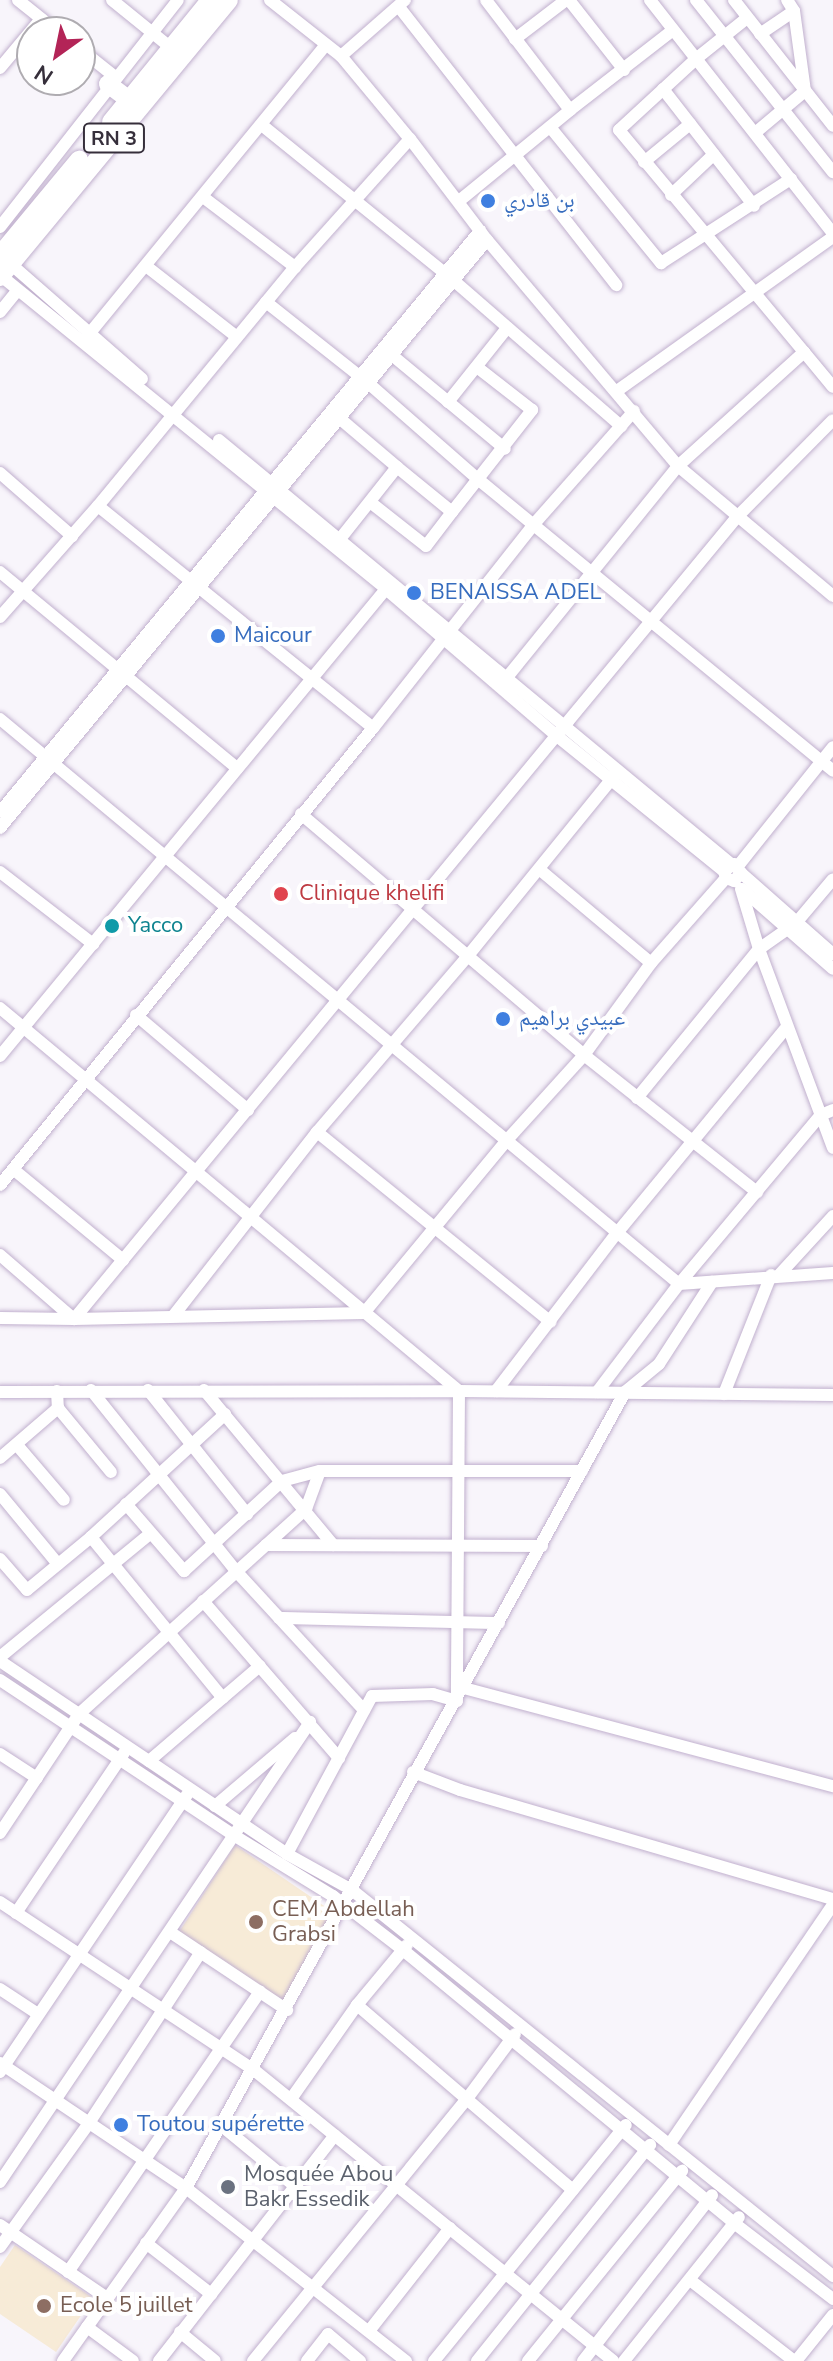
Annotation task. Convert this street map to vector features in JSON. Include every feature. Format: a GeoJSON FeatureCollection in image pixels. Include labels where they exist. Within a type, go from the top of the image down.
{"type":"FeatureCollection","features":[{"type":"Feature","properties":{"kind":"highway","name":"RN 3"},"geometry":{"type":"LineString","coordinates":[[2,267],[129,100],[210,0]]}},
{"type":"Feature","properties":{"kind":"highway","name":"RN 3"},"geometry":{"type":"LineString","coordinates":[[2,267],[229,0]]}},
{"type":"Feature","properties":{"kind":"highway"},"geometry":{"type":"LineString","coordinates":[[111,80],[129,100]]}},
{"type":"Feature","properties":{"kind":"street"},"geometry":{"type":"LineString","coordinates":[[18,0],[37,16]]}},
{"type":"Feature","properties":{"kind":"street"},"geometry":{"type":"LineString","coordinates":[[112,0],[171,48]]}},
{"type":"Feature","properties":{"kind":"street"},"geometry":{"type":"LineString","coordinates":[[0,227],[111,80],[178,0]]}},
{"type":"Feature","properties":{"kind":"street"},"geometry":{"type":"LineString","coordinates":[[270,0],[341,56],[484,235],[678,466],[833,596]]}},
{"type":"Feature","properties":{"kind":"street"},"geometry":{"type":"LineString","coordinates":[[486,0],[570,110]]}},
{"type":"Feature","properties":{"kind":"street"},"geometry":{"type":"LineString","coordinates":[[515,39],[568,0],[624,70]]}},
{"type":"Feature","properties":{"kind":"street"},"geometry":{"type":"LineString","coordinates":[[617,391],[833,235],[650,0]]}},
{"type":"Feature","properties":{"kind":"street"},"geometry":{"type":"LineString","coordinates":[[696,0],[781,111],[833,172]]}},
{"type":"Feature","properties":{"kind":"street"},"geometry":{"type":"LineString","coordinates":[[734,0],[833,126]]}},
{"type":"Feature","properties":{"kind":"street"},"geometry":{"type":"LineString","coordinates":[[341,56],[402,3],[616,285]]}},
{"type":"Feature","properties":{"kind":"street"},"geometry":{"type":"LineString","coordinates":[[760,34],[790,5]]}},
{"type":"Feature","properties":{"kind":"street"},"geometry":{"type":"LineString","coordinates":[[790,5],[805,91]]}},
{"type":"Feature","properties":{"kind":"street"},"geometry":{"type":"LineString","coordinates":[[747,18],[697,58],[619,130],[833,387]]}},
{"type":"Feature","properties":{"kind":"street"},"geometry":{"type":"LineString","coordinates":[[459,201],[673,30]]}},
{"type":"Feature","properties":{"kind":"street"},"geometry":{"type":"LineString","coordinates":[[85,339],[263,126],[326,45]]}},
{"type":"Feature","properties":{"kind":"street"},"geometry":{"type":"LineString","coordinates":[[0,68],[16,49]]}},
{"type":"Feature","properties":{"kind":"street"},"geometry":{"type":"LineString","coordinates":[[96,65],[111,80]]}},
{"type":"Feature","properties":{"kind":"street"},"geometry":{"type":"LineString","coordinates":[[663,89],[754,206]]}},
{"type":"Feature","properties":{"kind":"street"},"geometry":{"type":"LineString","coordinates":[[755,133],[805,91]]}},
{"type":"Feature","properties":{"kind":"street"},"geometry":{"type":"LineString","coordinates":[[644,162],[690,124]]}},
{"type":"Feature","properties":{"kind":"street"},"geometry":{"type":"LineString","coordinates":[[263,126],[449,276],[621,426]]}},
{"type":"Feature","properties":{"kind":"street"},"geometry":{"type":"LineString","coordinates":[[550,127],[661,263],[754,206],[791,179]]}},
{"type":"Feature","properties":{"kind":"street"},"geometry":{"type":"LineString","coordinates":[[0,617],[98,506],[295,267],[410,139]]}},
{"type":"Feature","properties":{"kind":"street"},"geometry":{"type":"LineString","coordinates":[[671,195],[714,154]]}},
{"type":"Feature","properties":{"kind":"street"},"geometry":{"type":"LineString","coordinates":[[203,197],[295,267]]}},
{"type":"Feature","properties":{"kind":"street"},"geometry":{"type":"LineString","coordinates":[[0,828],[50,760],[121,673],[484,235]]}},
{"type":"Feature","properties":{"kind":"street"},"geometry":{"type":"LineString","coordinates":[[146,266],[237,337]]}},
{"type":"Feature","properties":{"kind":"street"},"geometry":{"type":"LineString","coordinates":[[2,267],[18,290],[176,411],[389,585],[450,629],[557,736],[615,775],[734,875],[833,969]]}},
{"type":"Feature","properties":{"kind":"street"},"geometry":{"type":"LineString","coordinates":[[2,267],[85,339]]}},
{"type":"Feature","properties":{"kind":"street"},"geometry":{"type":"LineString","coordinates":[[0,312],[18,290]]}},
{"type":"Feature","properties":{"kind":"street"},"geometry":{"type":"LineString","coordinates":[[266,302],[833,771]]}},
{"type":"Feature","properties":{"kind":"street"},"geometry":{"type":"LineString","coordinates":[[448,402],[507,328]]}},
{"type":"Feature","properties":{"kind":"street"},"geometry":{"type":"LineString","coordinates":[[387,351],[505,449]]}},
{"type":"Feature","properties":{"kind":"street"},"geometry":{"type":"LineString","coordinates":[[504,682],[678,466],[804,352]]}},
{"type":"Feature","properties":{"kind":"street"},"geometry":{"type":"LineString","coordinates":[[370,502],[426,546],[505,449],[532,410],[477,367]]}},
{"type":"Feature","properties":{"kind":"street"},"geometry":{"type":"LineString","coordinates":[[274,489],[338,417],[362,380]]}},
{"type":"Feature","properties":{"kind":"street"},"geometry":{"type":"LineString","coordinates":[[0,1185],[225,905],[373,728],[534,524],[634,411]]}},
{"type":"Feature","properties":{"kind":"street"},"geometry":{"type":"LineString","coordinates":[[338,417],[452,512]]}},
{"type":"Feature","properties":{"kind":"street"},"geometry":{"type":"LineString","coordinates":[[74,1319],[340,1001],[651,618],[737,517],[833,420]]}},
{"type":"Feature","properties":{"kind":"street"},"geometry":{"type":"LineString","coordinates":[[337,543],[397,467]]}},
{"type":"Feature","properties":{"kind":"street"},"geometry":{"type":"LineString","coordinates":[[0,473],[72,536]]}},
{"type":"Feature","properties":{"kind":"street"},"geometry":{"type":"LineString","coordinates":[[98,506],[373,728]]}},
{"type":"Feature","properties":{"kind":"street"},"geometry":{"type":"LineString","coordinates":[[0,572],[237,768]]}},
{"type":"Feature","properties":{"kind":"street"},"geometry":{"type":"LineString","coordinates":[[389,585],[443,640],[567,725],[615,775]]}},
{"type":"Feature","properties":{"kind":"street"},"geometry":{"type":"LineString","coordinates":[[0,1056],[389,585]]}},
{"type":"Feature","properties":{"kind":"street"},"geometry":{"type":"LineString","coordinates":[[0,719],[679,1284],[833,1273]]}},
{"type":"Feature","properties":{"kind":"street"},"geometry":{"type":"LineString","coordinates":[[364,1313],[507,1140],[584,1055],[651,963],[734,875],[833,747]]}},
{"type":"Feature","properties":{"kind":"street"},"geometry":{"type":"LineString","coordinates":[[0,812],[50,760]]}},
{"type":"Feature","properties":{"kind":"street"},"geometry":{"type":"LineString","coordinates":[[174,1315],[248,1216],[467,957],[615,775]]}},
{"type":"Feature","properties":{"kind":"street"},"geometry":{"type":"LineString","coordinates":[[301,814],[584,1055],[757,1192]]}},
{"type":"Feature","properties":{"kind":"street"},"geometry":{"type":"LineString","coordinates":[[539,869],[651,963]]}},
{"type":"Feature","properties":{"kind":"street"},"geometry":{"type":"LineString","coordinates":[[0,872],[93,944]]}},
{"type":"Feature","properties":{"kind":"street"},"geometry":{"type":"LineString","coordinates":[[734,875],[787,1027],[827,1113],[833,1148]]}},
{"type":"Feature","properties":{"kind":"street"},"geometry":{"type":"LineString","coordinates":[[637,1098],[759,949],[791,926],[833,879]]}},
{"type":"Feature","properties":{"kind":"street"},"geometry":{"type":"LineString","coordinates":[[791,926],[833,954]]}},
{"type":"Feature","properties":{"kind":"street"},"geometry":{"type":"LineString","coordinates":[[0,1008],[459,1391]]}},
{"type":"Feature","properties":{"kind":"street"},"geometry":{"type":"LineString","coordinates":[[136,1015],[248,1110]]}},
{"type":"Feature","properties":{"kind":"street"},"geometry":{"type":"LineString","coordinates":[[496,1391],[617,1233],[787,1027]]}},
{"type":"Feature","properties":{"kind":"street"},"geometry":{"type":"LineString","coordinates":[[597,1392],[679,1284],[827,1113]]}},
{"type":"Feature","properties":{"kind":"street"},"geometry":{"type":"LineString","coordinates":[[317,1132],[551,1322]]}},
{"type":"Feature","properties":{"kind":"street"},"geometry":{"type":"LineString","coordinates":[[13,1169],[123,1260]]}},
{"type":"Feature","properties":{"kind":"street"},"geometry":{"type":"LineString","coordinates":[[724,1394],[775,1275],[833,1216]]}},
{"type":"Feature","properties":{"kind":"street"},"geometry":{"type":"LineString","coordinates":[[0,1255],[74,1319]]}},
{"type":"Feature","properties":{"kind":"street"},"geometry":{"type":"LineString","coordinates":[[63,2361],[186,2188],[222,2126],[413,1772],[457,1701],[461,1687],[625,1392],[659,1364],[712,1282]]}},
{"type":"Feature","properties":{"kind":"street"},"geometry":{"type":"LineString","coordinates":[[0,1318],[364,1313]]}},
{"type":"Feature","properties":{"kind":"street"},"geometry":{"type":"LineString","coordinates":[[91,1390],[236,1571],[364,1710]]}},
{"type":"Feature","properties":{"kind":"street"},"geometry":{"type":"LineString","coordinates":[[148,1390],[247,1514]]}},
{"type":"Feature","properties":{"kind":"street"},"geometry":{"type":"LineString","coordinates":[[204,1390],[333,1545]]}},
{"type":"Feature","properties":{"kind":"street"},"geometry":{"type":"LineString","coordinates":[[57,1391],[58,1408],[111,1472]]}},
{"type":"Feature","properties":{"kind":"street"},"geometry":{"type":"LineString","coordinates":[[459,1391],[458,1621],[461,1687]]}},
{"type":"Feature","properties":{"kind":"street"},"geometry":{"type":"LineString","coordinates":[[0,1392],[496,1391],[833,1395]]}},
{"type":"Feature","properties":{"kind":"street"},"geometry":{"type":"LineString","coordinates":[[0,1458],[58,1408]]}},
{"type":"Feature","properties":{"kind":"street"},"geometry":{"type":"LineString","coordinates":[[0,1559],[27,1590],[91,1537],[225,1414]]}},
{"type":"Feature","properties":{"kind":"street"},"geometry":{"type":"LineString","coordinates":[[17,1445],[64,1500]]}},
{"type":"Feature","properties":{"kind":"street"},"geometry":{"type":"LineString","coordinates":[[126,1504],[184,1571],[282,1481],[320,1471],[458,1468],[582,1471]]}},
{"type":"Feature","properties":{"kind":"street"},"geometry":{"type":"LineString","coordinates":[[0,1833],[79,1714],[306,1509],[320,1471]]}},
{"type":"Feature","properties":{"kind":"street"},"geometry":{"type":"LineString","coordinates":[[0,1494],[58,1564]]}},
{"type":"Feature","properties":{"kind":"street"},"geometry":{"type":"LineString","coordinates":[[150,1534],[0,1659],[287,1854],[352,1890],[414,1936],[833,2276]]}},
{"type":"Feature","properties":{"kind":"street"},"geometry":{"type":"LineString","coordinates":[[91,1537],[223,1698]]}},
{"type":"Feature","properties":{"kind":"street"},"geometry":{"type":"LineString","coordinates":[[266,1545],[542,1546]]}},
{"type":"Feature","properties":{"kind":"street"},"geometry":{"type":"LineString","coordinates":[[203,1601],[307,1725],[339,1758]]}},
{"type":"Feature","properties":{"kind":"street"},"geometry":{"type":"LineString","coordinates":[[279,1618],[499,1623]]}},
{"type":"Feature","properties":{"kind":"street"},"geometry":{"type":"LineString","coordinates":[[149,1761],[260,1666]]}},
{"type":"Feature","properties":{"kind":"street"},"geometry":{"type":"LineString","coordinates":[[0,1680],[235,1836],[344,1904],[677,2177],[833,2299]]}},
{"type":"Feature","properties":{"kind":"street"},"geometry":{"type":"LineString","coordinates":[[461,1687],[833,1786]]}},
{"type":"Feature","properties":{"kind":"street"},"geometry":{"type":"LineString","coordinates":[[287,1854],[372,1696],[433,1694],[457,1701]]}},
{"type":"Feature","properties":{"kind":"street"},"geometry":{"type":"LineString","coordinates":[[215,1806],[307,1725]]}},
{"type":"Feature","properties":{"kind":"street"},"geometry":{"type":"LineString","coordinates":[[0,2182],[307,1725]]}},
{"type":"Feature","properties":{"kind":"street"},"geometry":{"type":"LineString","coordinates":[[16,1913],[128,1747]]}},
{"type":"Feature","properties":{"kind":"street"},"geometry":{"type":"LineString","coordinates":[[0,1754],[37,1778]]}},
{"type":"Feature","properties":{"kind":"street"},"geometry":{"type":"LineString","coordinates":[[413,1772],[460,1790],[833,1899]]}},
{"type":"Feature","properties":{"kind":"street"},"geometry":{"type":"LineString","coordinates":[[191,1790],[1,2067],[186,2188],[406,2361]]}},
{"type":"Feature","properties":{"kind":"street"},"geometry":{"type":"LineString","coordinates":[[0,1902],[254,2070],[613,2361]]}},
{"type":"Feature","properties":{"kind":"street"},"geometry":{"type":"LineString","coordinates":[[669,2145],[833,1905]]}},
{"type":"Feature","properties":{"kind":"street"},"geometry":{"type":"LineString","coordinates":[[170,1932],[287,2010]]}},
{"type":"Feature","properties":{"kind":"street"},"geometry":{"type":"LineString","coordinates":[[291,2099],[357,2005],[414,1936]]}},
{"type":"Feature","properties":{"kind":"street"},"geometry":{"type":"LineString","coordinates":[[0,2247],[5,2228],[89,2123],[201,1952]]}},
{"type":"Feature","properties":{"kind":"street"},"geometry":{"type":"LineString","coordinates":[[0,1989],[38,2014]]}},
{"type":"Feature","properties":{"kind":"street"},"geometry":{"type":"LineString","coordinates":[[68,2272],[260,1992]]}},
{"type":"Feature","properties":{"kind":"street"},"geometry":{"type":"LineString","coordinates":[[357,2005],[573,2190]]}},
{"type":"Feature","properties":{"kind":"street"},"geometry":{"type":"LineString","coordinates":[[253,2361],[466,2100],[522,2025]]}},
{"type":"Feature","properties":{"kind":"street"},"geometry":{"type":"LineString","coordinates":[[454,2361],[438,2356],[633,2116]]}},
{"type":"Feature","properties":{"kind":"street"},"geometry":{"type":"LineString","coordinates":[[222,2126],[296,2187]]}},
{"type":"Feature","properties":{"kind":"street"},"geometry":{"type":"LineString","coordinates":[[159,2361],[335,2135]]}},
{"type":"Feature","properties":{"kind":"street"},"geometry":{"type":"LineString","coordinates":[[477,2361],[657,2136]]}},
{"type":"Feature","properties":{"kind":"street"},"geometry":{"type":"LineString","coordinates":[[528,2361],[689,2162]]}},
{"type":"Feature","properties":{"kind":"street"},"geometry":{"type":"LineString","coordinates":[[583,2361],[719,2186]]}},
{"type":"Feature","properties":{"kind":"street"},"geometry":{"type":"LineString","coordinates":[[624,2361],[746,2208]]}},
{"type":"Feature","properties":{"kind":"street"},"geometry":{"type":"LineString","coordinates":[[5,2228],[107,2298]]}},
{"type":"Feature","properties":{"kind":"street"},"geometry":{"type":"LineString","coordinates":[[369,2331],[450,2228]]}},
{"type":"Feature","properties":{"kind":"street"},"geometry":{"type":"LineString","coordinates":[[146,2243],[211,2294]]}},
{"type":"Feature","properties":{"kind":"street"},"geometry":{"type":"LineString","coordinates":[[690,2280],[795,2361],[833,2315]]}},
{"type":"Feature","properties":{"kind":"street"},"geometry":{"type":"LineString","coordinates":[[87,2327],[133,2361]]}},
{"type":"Feature","properties":{"kind":"street"},"geometry":{"type":"LineString","coordinates":[[180,2332],[215,2361]]}},
{"type":"Feature","properties":{"kind":"street"},"geometry":{"type":"LineString","coordinates":[[307,2361],[328,2334],[360,2361]]}},
{"type":"Feature","properties":{"kind":"shaded area","name":"CEM Abdellah Grabsi"},"geometry":{"type":"Polygon","coordinates":[[[235,1845],[333,1912],[284,2002],[179,1932],[235,1845]]]}},
{"type":"Feature","properties":{"kind":"shaded area","name":"Ecole 5 juillet"},"geometry":{"type":"Polygon","coordinates":[[[15,2245],[93,2298],[56,2352],[0,2314],[0,2267],[15,2245]]]}},
{"type":"Feature","properties":{"kind":"place","name":"بن قادري"},"geometry":{"type":"Point","coordinates":[488,201]}},
{"type":"Feature","properties":{"kind":"place","name":"BENAISSA ADEL"},"geometry":{"type":"Point","coordinates":[414,593]}},
{"type":"Feature","properties":{"kind":"place","name":"Maicour"},"geometry":{"type":"Point","coordinates":[218,636]}},
{"type":"Feature","properties":{"kind":"place","name":"Clinique khelifi"},"geometry":{"type":"Point","coordinates":[281,894]}},
{"type":"Feature","properties":{"kind":"place","name":"Yacco"},"geometry":{"type":"Point","coordinates":[112,926]}},
{"type":"Feature","properties":{"kind":"place","name":"عبيدي براهيم"},"geometry":{"type":"Point","coordinates":[503,1019]}},
{"type":"Feature","properties":{"kind":"place","name":"CEM Abdellah Grabsi"},"geometry":{"type":"Point","coordinates":[256,1922]}},
{"type":"Feature","properties":{"kind":"place","name":"Toutou supérette"},"geometry":{"type":"Point","coordinates":[121,2125]}},
{"type":"Feature","properties":{"kind":"place","name":"Mosquée Abou Bakr Essedik"},"geometry":{"type":"Point","coordinates":[228,2187]}},
{"type":"Feature","properties":{"kind":"place","name":"Ecole 5 juillet"},"geometry":{"type":"Point","coordinates":[44,2306]}}]}
